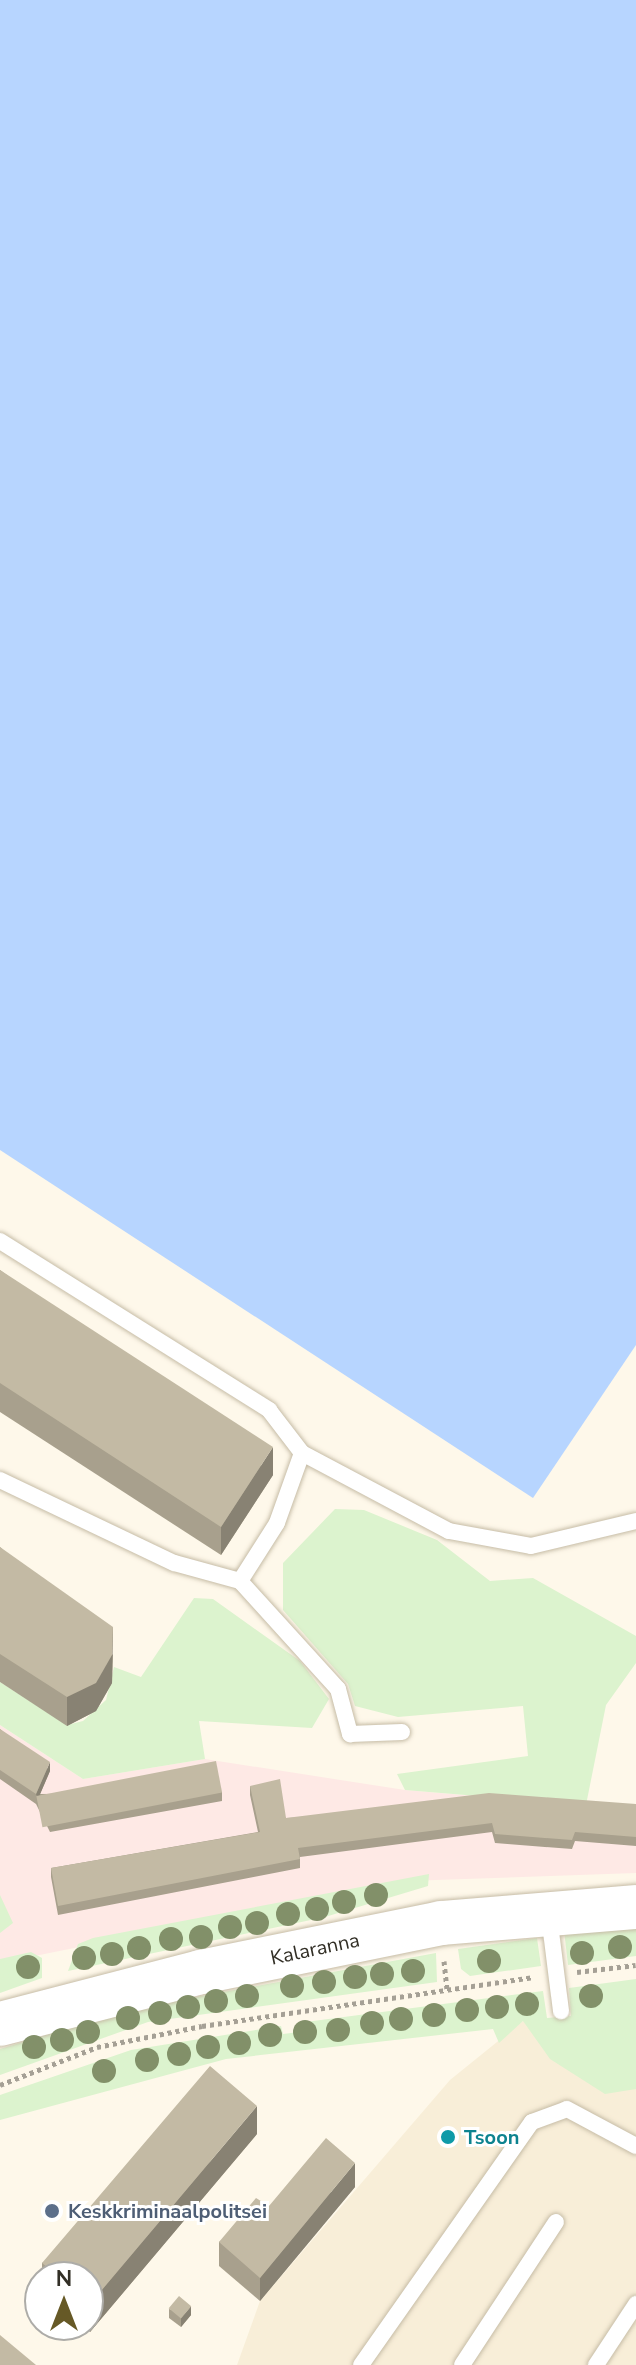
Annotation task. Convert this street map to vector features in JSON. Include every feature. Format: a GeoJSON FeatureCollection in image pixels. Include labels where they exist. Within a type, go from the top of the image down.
{"type":"FeatureCollection","features":[{"type":"Feature","properties":{"kind":"street","name":"Kalaranna"},"geometry":{"type":"LineString","coordinates":[[0,2024],[201,1972],[441,1923],[548,1910],[636,1907]]}},
{"type":"Feature","properties":{"kind":"lane"},"geometry":{"type":"LineString","coordinates":[[0,1241],[269,1410],[302,1453],[449,1531],[531,1546],[636,1521]]}},
{"type":"Feature","properties":{"kind":"lane"},"geometry":{"type":"LineString","coordinates":[[240,1581],[277,1523],[302,1453]]}},
{"type":"Feature","properties":{"kind":"lane"},"geometry":{"type":"LineString","coordinates":[[0,1480],[174,1563],[240,1581],[338,1689],[350,1734],[402,1732]]}},
{"type":"Feature","properties":{"kind":"lane"},"geometry":{"type":"LineString","coordinates":[[548,1910],[561,2011]]}},
{"type":"Feature","properties":{"kind":"lane"},"geometry":{"type":"LineString","coordinates":[[361,2365],[532,2122],[567,2109],[636,2146]]}},
{"type":"Feature","properties":{"kind":"lane"},"geometry":{"type":"LineString","coordinates":[[462,2365],[556,2222]]}},
{"type":"Feature","properties":{"kind":"lane"},"geometry":{"type":"LineString","coordinates":[[596,2365],[636,2304]]}},
{"type":"Feature","properties":{"kind":"path"},"geometry":{"type":"LineString","coordinates":[[0,2085],[97,2047],[202,2026],[636,1965]]}},
{"type":"Feature","properties":{"kind":"shaded area"},"geometry":{"type":"Polygon","coordinates":[[[0,1725],[83,1779],[205,1759],[405,1790],[636,1810],[636,1873],[406,1881],[0,1963],[0,1725]]]}},
{"type":"Feature","properties":{"kind":"shaded area"},"geometry":{"type":"Polygon","coordinates":[[[636,2010],[636,2365],[237,2365],[260,2301],[450,2080],[523,2021],[636,2010]]]}},
{"type":"Feature","properties":{"kind":"green space"},"geometry":{"type":"Polygon","coordinates":[[[335,1509],[364,1510],[437,1540],[490,1581],[533,1578],[636,1636],[636,1663],[606,1705],[586,1805],[405,1790],[397,1774],[528,1756],[523,1706],[398,1717],[355,1706],[348,1684],[283,1610],[283,1563],[335,1509]]]}},
{"type":"Feature","properties":{"kind":"green space"},"geometry":{"type":"Polygon","coordinates":[[[194,1598],[213,1599],[300,1661],[329,1699],[312,1728],[199,1721],[205,1759],[83,1779],[0,1725],[0,1682],[67,1725],[83,1721],[106,1700],[114,1667],[141,1677],[194,1598]]]}},
{"type":"Feature","properties":{"kind":"green space"},"geometry":{"type":"Polygon","coordinates":[[[429,1874],[428,1886],[325,1917],[68,1971],[78,1944],[93,1938],[429,1874]]]}},
{"type":"Feature","properties":{"kind":"green space"},"geometry":{"type":"Polygon","coordinates":[[[0,1895],[13,1923],[0,1933],[0,1895]]]}},
{"type":"Feature","properties":{"kind":"green space"},"geometry":{"type":"Polygon","coordinates":[[[636,1926],[636,1956],[568,1965],[564,1930],[636,1926]]]}},
{"type":"Feature","properties":{"kind":"green space"},"geometry":{"type":"Polygon","coordinates":[[[537,1938],[541,1966],[470,1976],[461,1969],[458,1949],[537,1938]]]}},
{"type":"Feature","properties":{"kind":"green space"},"geometry":{"type":"Polygon","coordinates":[[[31,1952],[42,1958],[42,1978],[0,1993],[0,1959],[31,1952]]]}},
{"type":"Feature","properties":{"kind":"green space"},"geometry":{"type":"Polygon","coordinates":[[[436,1953],[437,1982],[148,2022],[0,2075],[0,2049],[131,2009],[436,1953]]]}},
{"type":"Feature","properties":{"kind":"green space"},"geometry":{"type":"Polygon","coordinates":[[[636,1979],[636,2089],[605,2094],[550,2059],[523,2021],[499,2043],[493,2029],[226,2059],[0,2120],[0,2095],[131,2050],[281,2026],[283,2034],[299,2032],[298,2023],[543,1991],[547,2018],[571,2016],[569,1988],[636,1979]]]}},
{"type":"Feature","properties":{"kind":"water"},"geometry":{"type":"Polygon","coordinates":[[[0,0],[636,0],[636,1345],[533,1498],[0,1150],[0,0]]]}},
{"type":"Feature","properties":{"kind":"building"},"geometry":{"type":"Polygon","coordinates":[[[0,1270],[273,1447],[221,1527],[0,1383],[0,1270]]]}},
{"type":"Feature","properties":{"kind":"building"},"geometry":{"type":"Polygon","coordinates":[[[0,1547],[113,1627],[112,1655],[96,1683],[67,1697],[0,1654],[0,1547]]]}},
{"type":"Feature","properties":{"kind":"building"},"geometry":{"type":"Polygon","coordinates":[[[0,1729],[50,1762],[36,1794],[0,1770],[0,1729]]]}},
{"type":"Feature","properties":{"kind":"building"},"geometry":{"type":"Polygon","coordinates":[[[216,1761],[222,1792],[42,1827],[36,1796],[216,1761]]]}},
{"type":"Feature","properties":{"kind":"building"},"geometry":{"type":"Polygon","coordinates":[[[280,1779],[286,1818],[489,1793],[636,1804],[636,1837],[575,1832],[572,1840],[495,1834],[492,1823],[298,1848],[300,1859],[58,1906],[51,1868],[260,1832],[250,1786],[280,1779]]]}},
{"type":"Feature","properties":{"kind":"building"},"geometry":{"type":"Polygon","coordinates":[[[210,2066],[257,2106],[104,2287],[104,2261],[44,2261],[210,2066]]]}},
{"type":"Feature","properties":{"kind":"building"},"geometry":{"type":"Polygon","coordinates":[[[326,2138],[355,2163],[260,2278],[219,2242],[256,2198],[269,2206],[326,2138]]]}},
{"type":"Feature","properties":{"kind":"building"},"geometry":{"type":"Polygon","coordinates":[[[179,2296],[191,2306],[181,2319],[169,2308],[179,2296]]]}},
{"type":"Feature","properties":{"kind":"building"},"geometry":{"type":"Polygon","coordinates":[[[0,2335],[36,2365],[0,2365],[0,2335]]]}},
{"type":"Feature","properties":{"kind":"place","name":"Tsoon"},"geometry":{"type":"Point","coordinates":[448,2137]}},
{"type":"Feature","properties":{"kind":"place","name":"Keskkriminaalpolitsei"},"geometry":{"type":"Point","coordinates":[52,2211]}}]}
